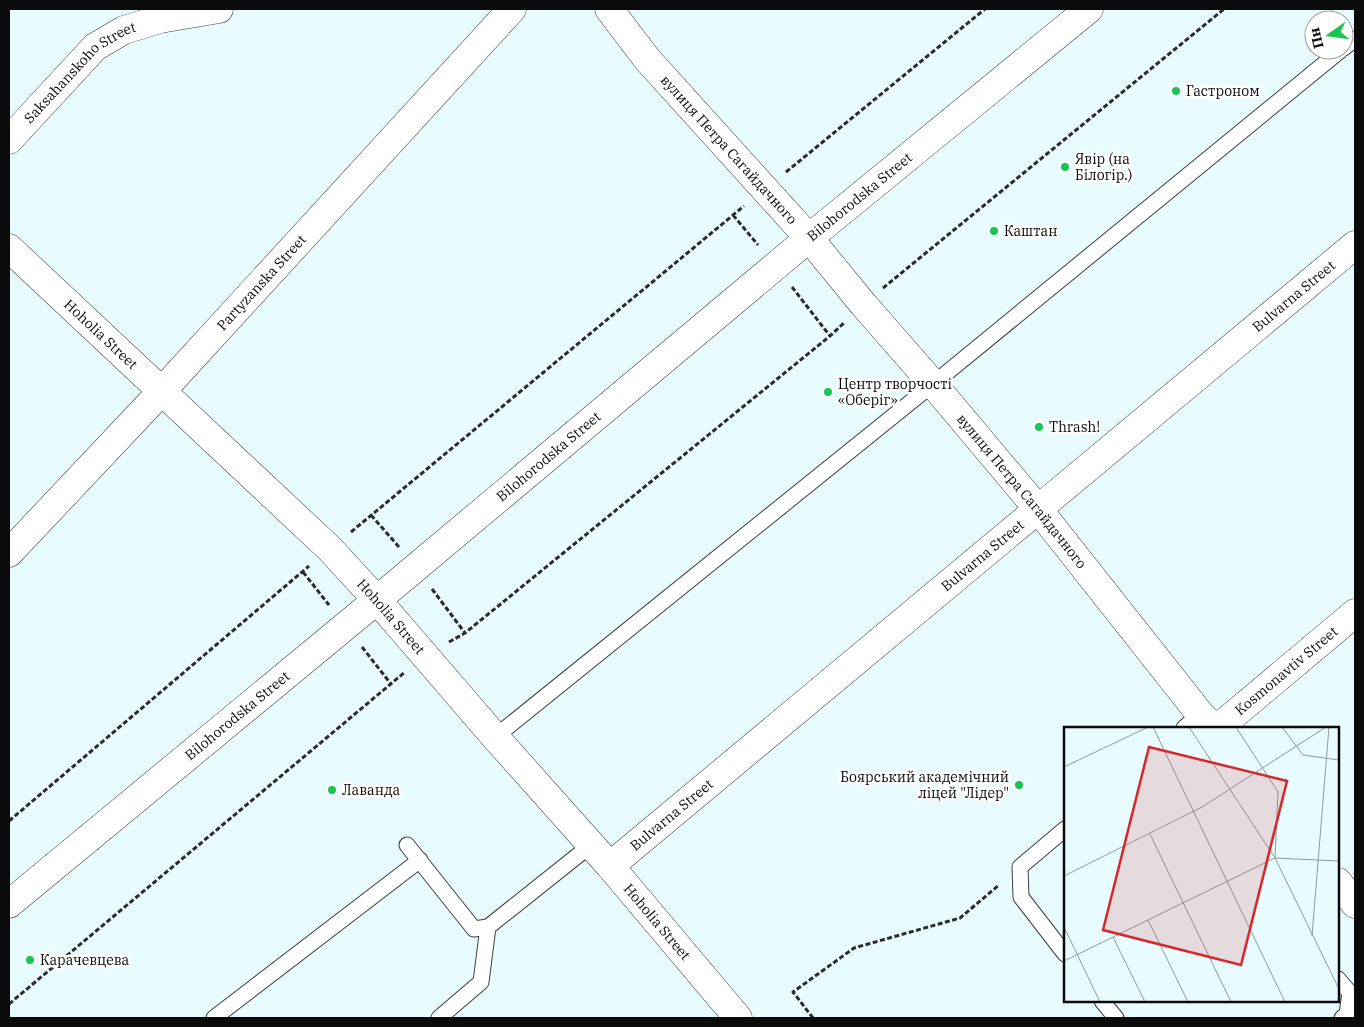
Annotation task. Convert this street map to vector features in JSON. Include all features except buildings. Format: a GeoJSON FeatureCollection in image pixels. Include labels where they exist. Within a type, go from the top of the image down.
{"type":"FeatureCollection","features":[{"type":"Feature","properties":{"kind":"street","name":"Saksahanskoho Street"},"geometry":{"type":"LineString","coordinates":[[9,140],[95,47],[124,30],[160,19],[219,9]]}},
{"type":"Feature","properties":{"kind":"street","name":"Partyzanska Street"},"geometry":{"type":"LineString","coordinates":[[9,554],[162,392],[512,9]]}},
{"type":"Feature","properties":{"kind":"street","name":"вулиця Петра Сагайдачного"},"geometry":{"type":"LineString","coordinates":[[609,9],[647,59],[809,238],[1038,509],[1204,725]]}},
{"type":"Feature","properties":{"kind":"street","name":"Bilohorodska Street"},"geometry":{"type":"LineString","coordinates":[[9,904],[377,600],[809,238],[1089,9]]}},
{"type":"Feature","properties":{"kind":"street","name":"Bulvarna Street"},"geometry":{"type":"LineString","coordinates":[[610,866],[1355,245]]}},
{"type":"Feature","properties":{"kind":"street","name":"Hoholia Street"},"geometry":{"type":"LineString","coordinates":[[9,248],[330,549],[426,655],[495,737],[610,866],[738,1018]]}},
{"type":"Feature","properties":{"kind":"street","name":"Kosmonavtiv Street"},"geometry":{"type":"LineString","coordinates":[[1204,725],[1355,613]]}},
{"type":"Feature","properties":{"kind":"street"},"geometry":{"type":"LineString","coordinates":[[1339,883],[1355,904]]}},
{"type":"Feature","properties":{"kind":"lane"},"geometry":{"type":"LineString","coordinates":[[495,737],[933,384],[1330,60]]}},
{"type":"Feature","properties":{"kind":"lane"},"geometry":{"type":"LineString","coordinates":[[1064,830],[1020,867],[1020,896],[1064,953]]}},
{"type":"Feature","properties":{"kind":"lane"},"geometry":{"type":"LineString","coordinates":[[407,844],[474,929],[488,927],[591,845]]}},
{"type":"Feature","properties":{"kind":"lane"},"geometry":{"type":"LineString","coordinates":[[214,1018],[420,860]]}},
{"type":"Feature","properties":{"kind":"lane"},"geometry":{"type":"LineString","coordinates":[[439,1018],[481,982],[488,927]]}},
{"type":"Feature","properties":{"kind":"lane"},"geometry":{"type":"LineString","coordinates":[[1339,980],[1350,993],[1347,1014],[1342,1018]]}},
{"type":"Feature","properties":{"kind":"lane"},"geometry":{"type":"LineString","coordinates":[[1103,1002],[1116,1018]]}},
{"type":"Feature","properties":{"kind":"path"},"geometry":{"type":"LineString","coordinates":[[9,822],[330,549],[985,9]]}},
{"type":"Feature","properties":{"kind":"path"},"geometry":{"type":"LineString","coordinates":[[9,1004],[426,655],[465,633],[830,336],[863,304],[1224,9]]}},
{"type":"Feature","properties":{"kind":"path"},"geometry":{"type":"LineString","coordinates":[[813,1018],[793,992],[854,948],[960,918],[1020,867]]}},
{"type":"Feature","properties":{"kind":"place","name":"Гастроном"},"geometry":{"type":"Point","coordinates":[1176,91]}},
{"type":"Feature","properties":{"kind":"place","name":"Явір (на Білогір.)"},"geometry":{"type":"Point","coordinates":[1065,167]}},
{"type":"Feature","properties":{"kind":"place","name":"Каштан"},"geometry":{"type":"Point","coordinates":[994,231]}},
{"type":"Feature","properties":{"kind":"place","name":"Центр творчості «Оберіг»"},"geometry":{"type":"Point","coordinates":[828,392]}},
{"type":"Feature","properties":{"kind":"place","name":"Thrash!"},"geometry":{"type":"Point","coordinates":[1039,427]}},
{"type":"Feature","properties":{"kind":"place","name":"Боярський академічний ліцей \"Лідер\""},"geometry":{"type":"Point","coordinates":[1019,785]}},
{"type":"Feature","properties":{"kind":"place","name":"Лаванда"},"geometry":{"type":"Point","coordinates":[332,790]}},
{"type":"Feature","properties":{"kind":"place","name":"Карачевцева"},"geometry":{"type":"Point","coordinates":[30,960]}}]}
